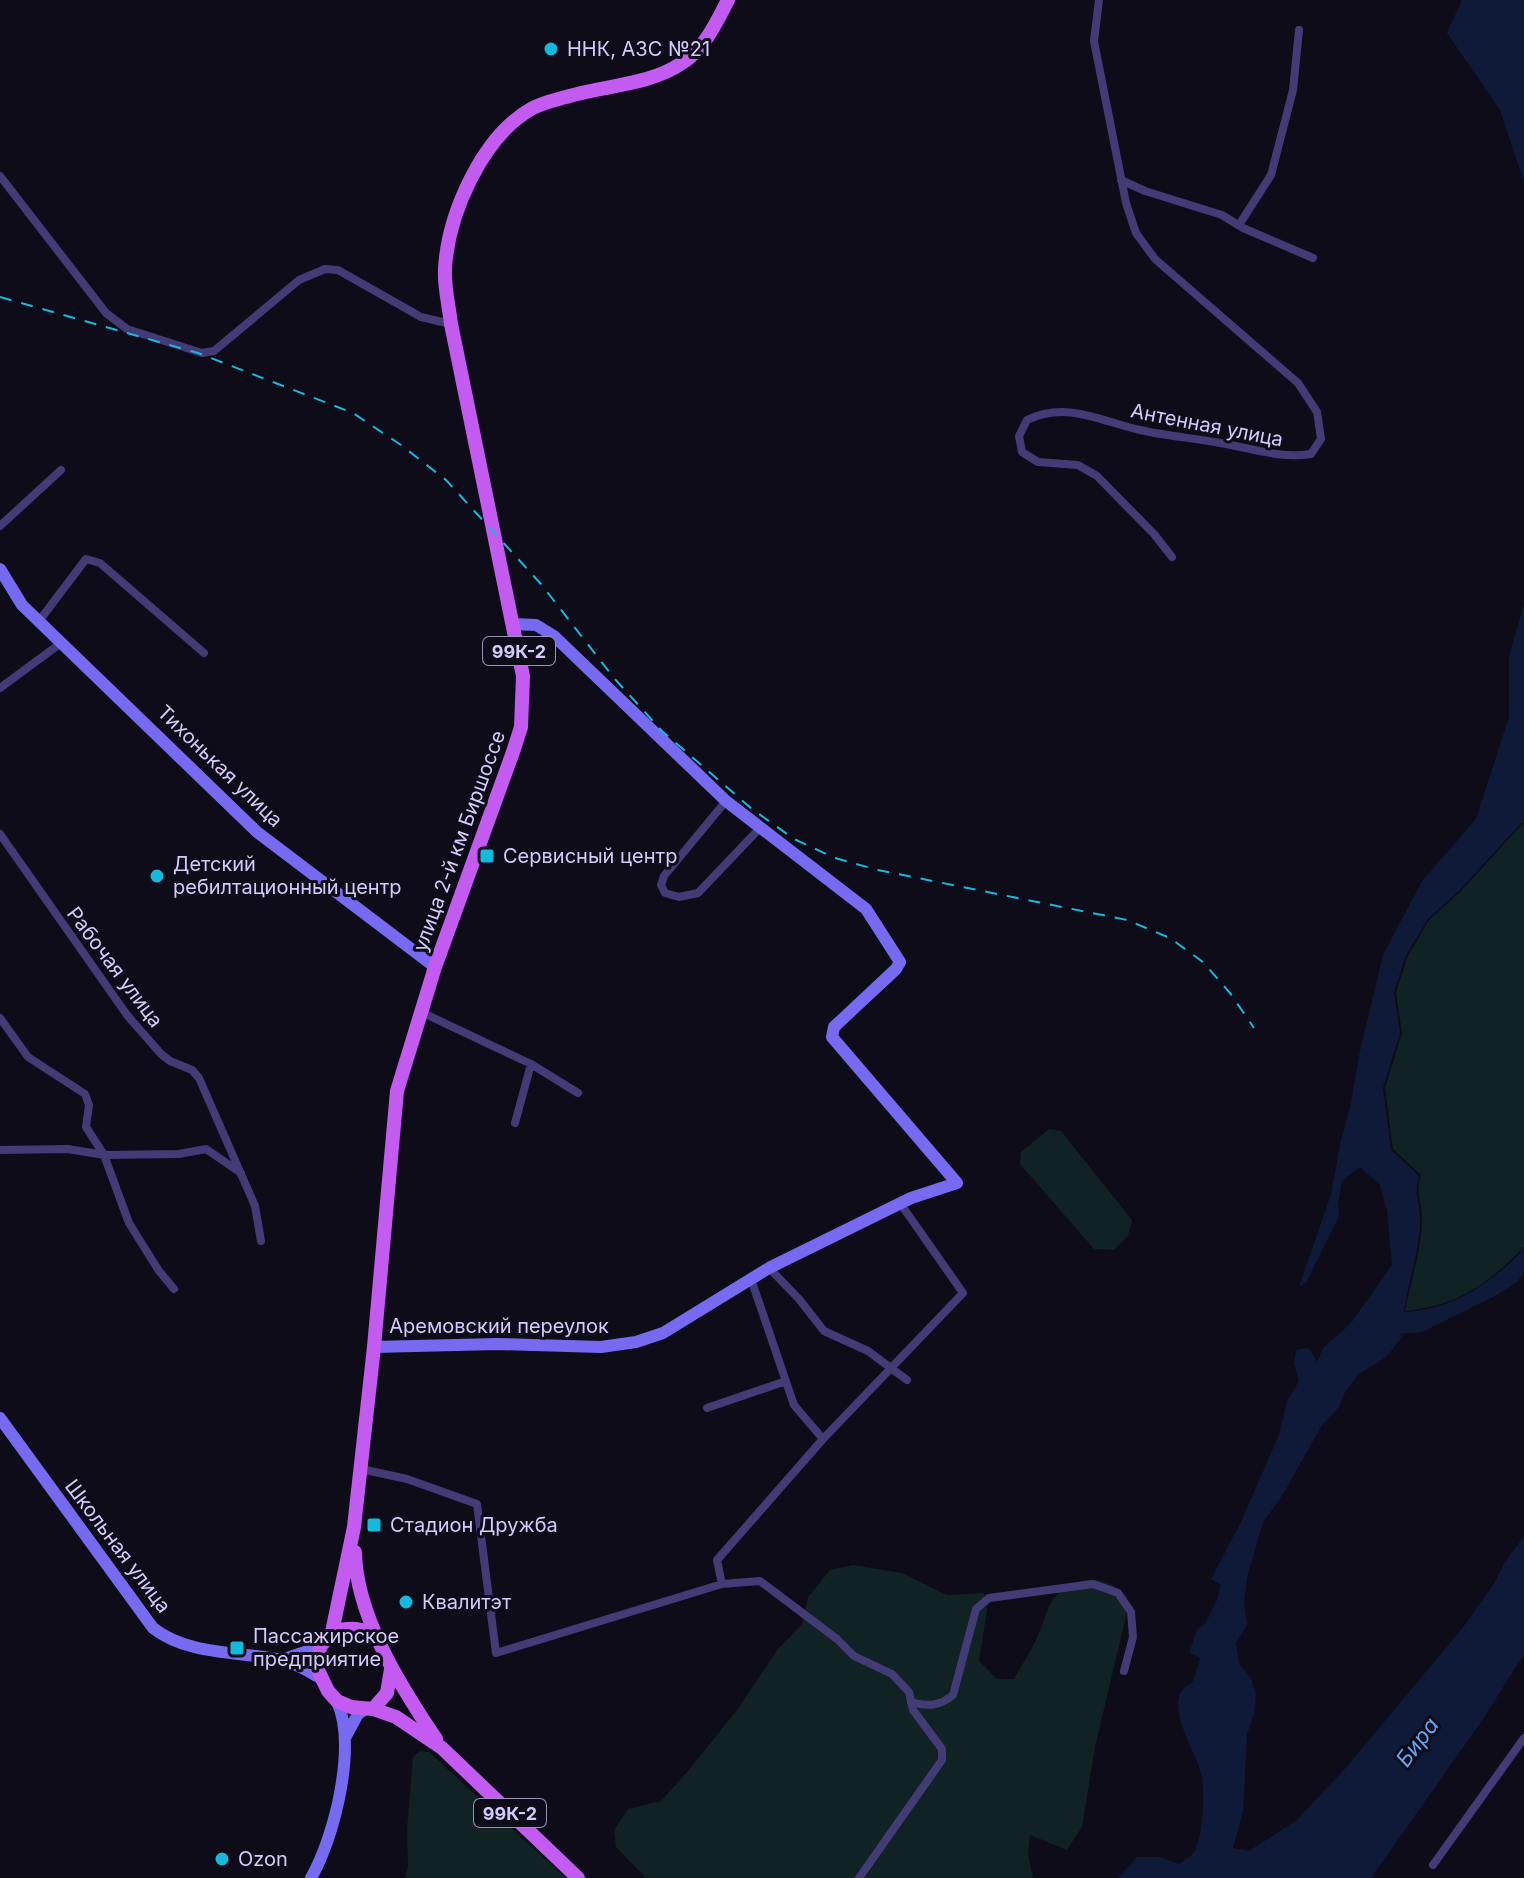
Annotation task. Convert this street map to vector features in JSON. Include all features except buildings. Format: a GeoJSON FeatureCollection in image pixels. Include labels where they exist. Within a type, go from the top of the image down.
{"type":"FeatureCollection","features":[{"type":"Feature","properties":{"kind":"main road","name":"улица 2-й км Биршоссе"},"geometry":{"type":"LineString","coordinates":[[354,1527],[397,1091],[435,967],[521,727],[523,676],[451,324],[445,273],[449,233],[462,197],[492,143],[531,109],[569,96],[665,72],[697,51],[728,0]]}},
{"type":"Feature","properties":{"kind":"main road","name":"99К-2"},"geometry":{"type":"LineString","coordinates":[[320,1647],[332,1632],[354,1527]]}},
{"type":"Feature","properties":{"kind":"main road","name":"99К-2"},"geometry":{"type":"LineString","coordinates":[[354,1527],[355,1560],[362,1594],[378,1639],[391,1669],[442,1748]]}},
{"type":"Feature","properties":{"kind":"main road"},"geometry":{"type":"LineString","coordinates":[[332,1632],[345,1628],[361,1629],[378,1639]]}},
{"type":"Feature","properties":{"kind":"main road"},"geometry":{"type":"LineString","coordinates":[[320,1647],[317,1668],[337,1701]]}},
{"type":"Feature","properties":{"kind":"main road"},"geometry":{"type":"LineString","coordinates":[[369,1709],[387,1693],[391,1669]]}},
{"type":"Feature","properties":{"kind":"main road","name":"99К-2"},"geometry":{"type":"LineString","coordinates":[[337,1701],[396,1717],[442,1748],[578,1878]]}},
{"type":"Feature","properties":{"kind":"street","name":"Антенная улица"},"geometry":{"type":"LineString","coordinates":[[1099,0],[1094,41],[1121,180],[1136,233],[1155,259],[1298,383],[1317,412],[1321,439],[1311,454],[1289,457],[1141,430],[1083,414],[1045,411],[1027,420],[1019,436],[1022,452],[1038,462],[1078,465],[1097,476],[1154,534],[1172,557]]}},
{"type":"Feature","properties":{"kind":"street"},"geometry":{"type":"LineString","coordinates":[[1239,225],[1271,175],[1293,90],[1299,30]]}},
{"type":"Feature","properties":{"kind":"street"},"geometry":{"type":"LineString","coordinates":[[0,176],[106,313],[127,329],[202,353],[214,351],[299,280],[325,269],[338,270],[421,317],[451,324]]}},
{"type":"Feature","properties":{"kind":"street"},"geometry":{"type":"LineString","coordinates":[[1121,180],[1145,191],[1222,215],[1313,258]]}},
{"type":"Feature","properties":{"kind":"street"},"geometry":{"type":"LineString","coordinates":[[0,526],[61,470]]}},
{"type":"Feature","properties":{"kind":"street"},"geometry":{"type":"LineString","coordinates":[[39,621],[86,559],[92,559],[204,653]]}},
{"type":"Feature","properties":{"kind":"street","name":"Тихонькая улица"},"geometry":{"type":"LineString","coordinates":[[0,569],[22,605],[257,832],[435,967]]}},
{"type":"Feature","properties":{"kind":"street","name":"Аремовский переулок"},"geometry":{"type":"LineString","coordinates":[[374,1347],[497,1344],[601,1347],[636,1342],[663,1333],[769,1268],[900,1203],[957,1183],[832,1037],[834,1027],[896,969],[899,958],[866,909],[726,801],[554,636],[536,625],[513,624]]}},
{"type":"Feature","properties":{"kind":"street"},"geometry":{"type":"LineString","coordinates":[[0,688],[61,643]]}},
{"type":"Feature","properties":{"kind":"street"},"geometry":{"type":"LineString","coordinates":[[726,801],[664,876],[661,885],[665,893],[679,897],[698,893],[760,828]]}},
{"type":"Feature","properties":{"kind":"street","name":"Рабочая улица"},"geometry":{"type":"LineString","coordinates":[[0,834],[127,1015],[161,1054],[192,1070],[199,1078],[255,1206],[261,1241]]}},
{"type":"Feature","properties":{"kind":"street"},"geometry":{"type":"LineString","coordinates":[[421,1012],[531,1064],[578,1093]]}},
{"type":"Feature","properties":{"kind":"street"},"geometry":{"type":"LineString","coordinates":[[0,1018],[28,1057],[85,1094],[89,1105],[86,1127],[104,1155],[129,1223],[174,1289]]}},
{"type":"Feature","properties":{"kind":"street"},"geometry":{"type":"LineString","coordinates":[[515,1123],[531,1064]]}},
{"type":"Feature","properties":{"kind":"street"},"geometry":{"type":"LineString","coordinates":[[0,1150],[68,1149],[104,1155],[179,1154],[206,1149],[242,1173]]}},
{"type":"Feature","properties":{"kind":"street"},"geometry":{"type":"LineString","coordinates":[[722,1584],[717,1560],[823,1439],[963,1293],[900,1203]]}},
{"type":"Feature","properties":{"kind":"street"},"geometry":{"type":"LineString","coordinates":[[769,1268],[824,1331],[868,1351],[907,1380]]}},
{"type":"Feature","properties":{"kind":"street"},"geometry":{"type":"LineString","coordinates":[[751,1279],[794,1405],[823,1439]]}},
{"type":"Feature","properties":{"kind":"street"},"geometry":{"type":"LineString","coordinates":[[707,1408],[786,1381]]}},
{"type":"Feature","properties":{"kind":"street","name":"Школьная улица"},"geometry":{"type":"LineString","coordinates":[[0,1418],[153,1628],[185,1644],[281,1660]]}},
{"type":"Feature","properties":{"kind":"street"},"geometry":{"type":"LineString","coordinates":[[361,1469],[407,1479],[477,1504],[496,1653],[722,1584],[760,1581],[837,1639],[854,1656],[892,1674],[909,1692],[913,1710],[942,1749],[942,1760],[859,1878]]}},
{"type":"Feature","properties":{"kind":"street"},"geometry":{"type":"LineString","coordinates":[[911,1702],[943,1704],[953,1695],[976,1609],[989,1598],[1093,1584],[1118,1593],[1131,1612],[1133,1637],[1124,1671]]}},
{"type":"Feature","properties":{"kind":"street"},"geometry":{"type":"LineString","coordinates":[[281,1660],[320,1647]]}},
{"type":"Feature","properties":{"kind":"street"},"geometry":{"type":"LineString","coordinates":[[281,1660],[322,1679]]}},
{"type":"Feature","properties":{"kind":"street"},"geometry":{"type":"LineString","coordinates":[[311,1878],[337,1810],[346,1736],[337,1701]]}},
{"type":"Feature","properties":{"kind":"street"},"geometry":{"type":"LineString","coordinates":[[346,1736],[358,1714],[369,1709]]}},
{"type":"Feature","properties":{"kind":"street"},"geometry":{"type":"LineString","coordinates":[[1433,1865],[1524,1738]]}},
{"type":"Feature","properties":{"kind":"shaded area"},"geometry":{"type":"Polygon","coordinates":[[[1524,822],[1524,1247],[1498,1272],[1470,1291],[1440,1304],[1405,1311],[1420,1241],[1421,1175],[1393,1149],[1385,1088],[1402,1033],[1396,992],[1408,956],[1429,920],[1460,892],[1524,822]]]}},
{"type":"Feature","properties":{"kind":"shaded area"},"geometry":{"type":"Polygon","coordinates":[[[1049,1129],[1061,1131],[1132,1220],[1128,1236],[1114,1250],[1094,1249],[1020,1164],[1021,1152],[1049,1129]]]}},
{"type":"Feature","properties":{"kind":"shaded area"},"geometry":{"type":"Polygon","coordinates":[[[853,1565],[902,1573],[947,1595],[984,1593],[987,1610],[979,1661],[997,1679],[1014,1679],[1036,1641],[1051,1603],[1065,1588],[1083,1581],[1102,1581],[1127,1597],[1126,1616],[1095,1747],[1082,1827],[1067,1850],[1030,1835],[1028,1854],[1033,1878],[646,1878],[616,1847],[614,1830],[628,1809],[661,1801],[737,1710],[778,1649],[802,1624],[808,1597],[830,1570],[853,1565]]]}},
{"type":"Feature","properties":{"kind":"shaded area"},"geometry":{"type":"Polygon","coordinates":[[[420,1751],[429,1752],[566,1878],[405,1878],[413,1757],[420,1751]]]}},
{"type":"Feature","properties":{"kind":"water"},"geometry":{"type":"Polygon","coordinates":[[[1462,0],[1524,0],[1524,182],[1500,110],[1447,33],[1462,0]]]}},
{"type":"Feature","properties":{"kind":"water","name":"Бира"},"geometry":{"type":"Polygon","coordinates":[[[1524,604],[1524,820],[1459,891],[1428,919],[1406,955],[1394,992],[1400,1033],[1383,1088],[1391,1150],[1419,1176],[1419,1231],[1404,1312],[1455,1300],[1484,1284],[1524,1249],[1524,1272],[1517,1282],[1493,1297],[1422,1332],[1400,1334],[1402,1337],[1386,1357],[1358,1375],[1344,1394],[1339,1407],[1322,1425],[1282,1496],[1263,1522],[1247,1577],[1244,1603],[1247,1625],[1236,1643],[1239,1664],[1251,1678],[1256,1695],[1247,1735],[1243,1811],[1233,1848],[1249,1851],[1297,1820],[1343,1771],[1464,1626],[1524,1536],[1524,1654],[1483,1719],[1371,1878],[1118,1878],[1137,1857],[1159,1857],[1179,1864],[1193,1854],[1202,1816],[1202,1777],[1182,1725],[1179,1700],[1183,1690],[1193,1682],[1200,1658],[1189,1653],[1197,1629],[1205,1624],[1221,1585],[1211,1579],[1241,1522],[1279,1435],[1287,1401],[1299,1381],[1294,1364],[1296,1350],[1309,1348],[1317,1362],[1323,1348],[1351,1323],[1392,1265],[1387,1211],[1380,1185],[1360,1167],[1342,1181],[1339,1216],[1306,1283],[1299,1287],[1331,1194],[1383,955],[1422,881],[1476,819],[1509,717],[1509,656],[1524,604]]]}},
{"type":"Feature","properties":{"kind":"railway"},"geometry":{"type":"LineString","coordinates":[[0,297],[198,353],[353,413],[446,480],[541,584],[614,678],[662,731],[752,809],[794,839],[835,858],[878,870],[1127,920],[1170,938],[1203,962],[1230,993],[1254,1028]]}},
{"type":"Feature","properties":{"kind":"place","name":"ННК, АЗС №21"},"geometry":{"type":"Point","coordinates":[551,49]}},
{"type":"Feature","properties":{"kind":"place","name":"Сервисный центр"},"geometry":{"type":"Point","coordinates":[487,856]}},
{"type":"Feature","properties":{"kind":"place","name":"Детский ребилтационный центр"},"geometry":{"type":"Point","coordinates":[157,876]}},
{"type":"Feature","properties":{"kind":"place","name":"Стадион Дружба"},"geometry":{"type":"Point","coordinates":[374,1525]}},
{"type":"Feature","properties":{"kind":"place","name":"Квалитэт"},"geometry":{"type":"Point","coordinates":[406,1602]}},
{"type":"Feature","properties":{"kind":"place","name":"Пассажирское предприятие"},"geometry":{"type":"Point","coordinates":[237,1648]}},
{"type":"Feature","properties":{"kind":"place","name":"Ozon"},"geometry":{"type":"Point","coordinates":[222,1859]}}]}
